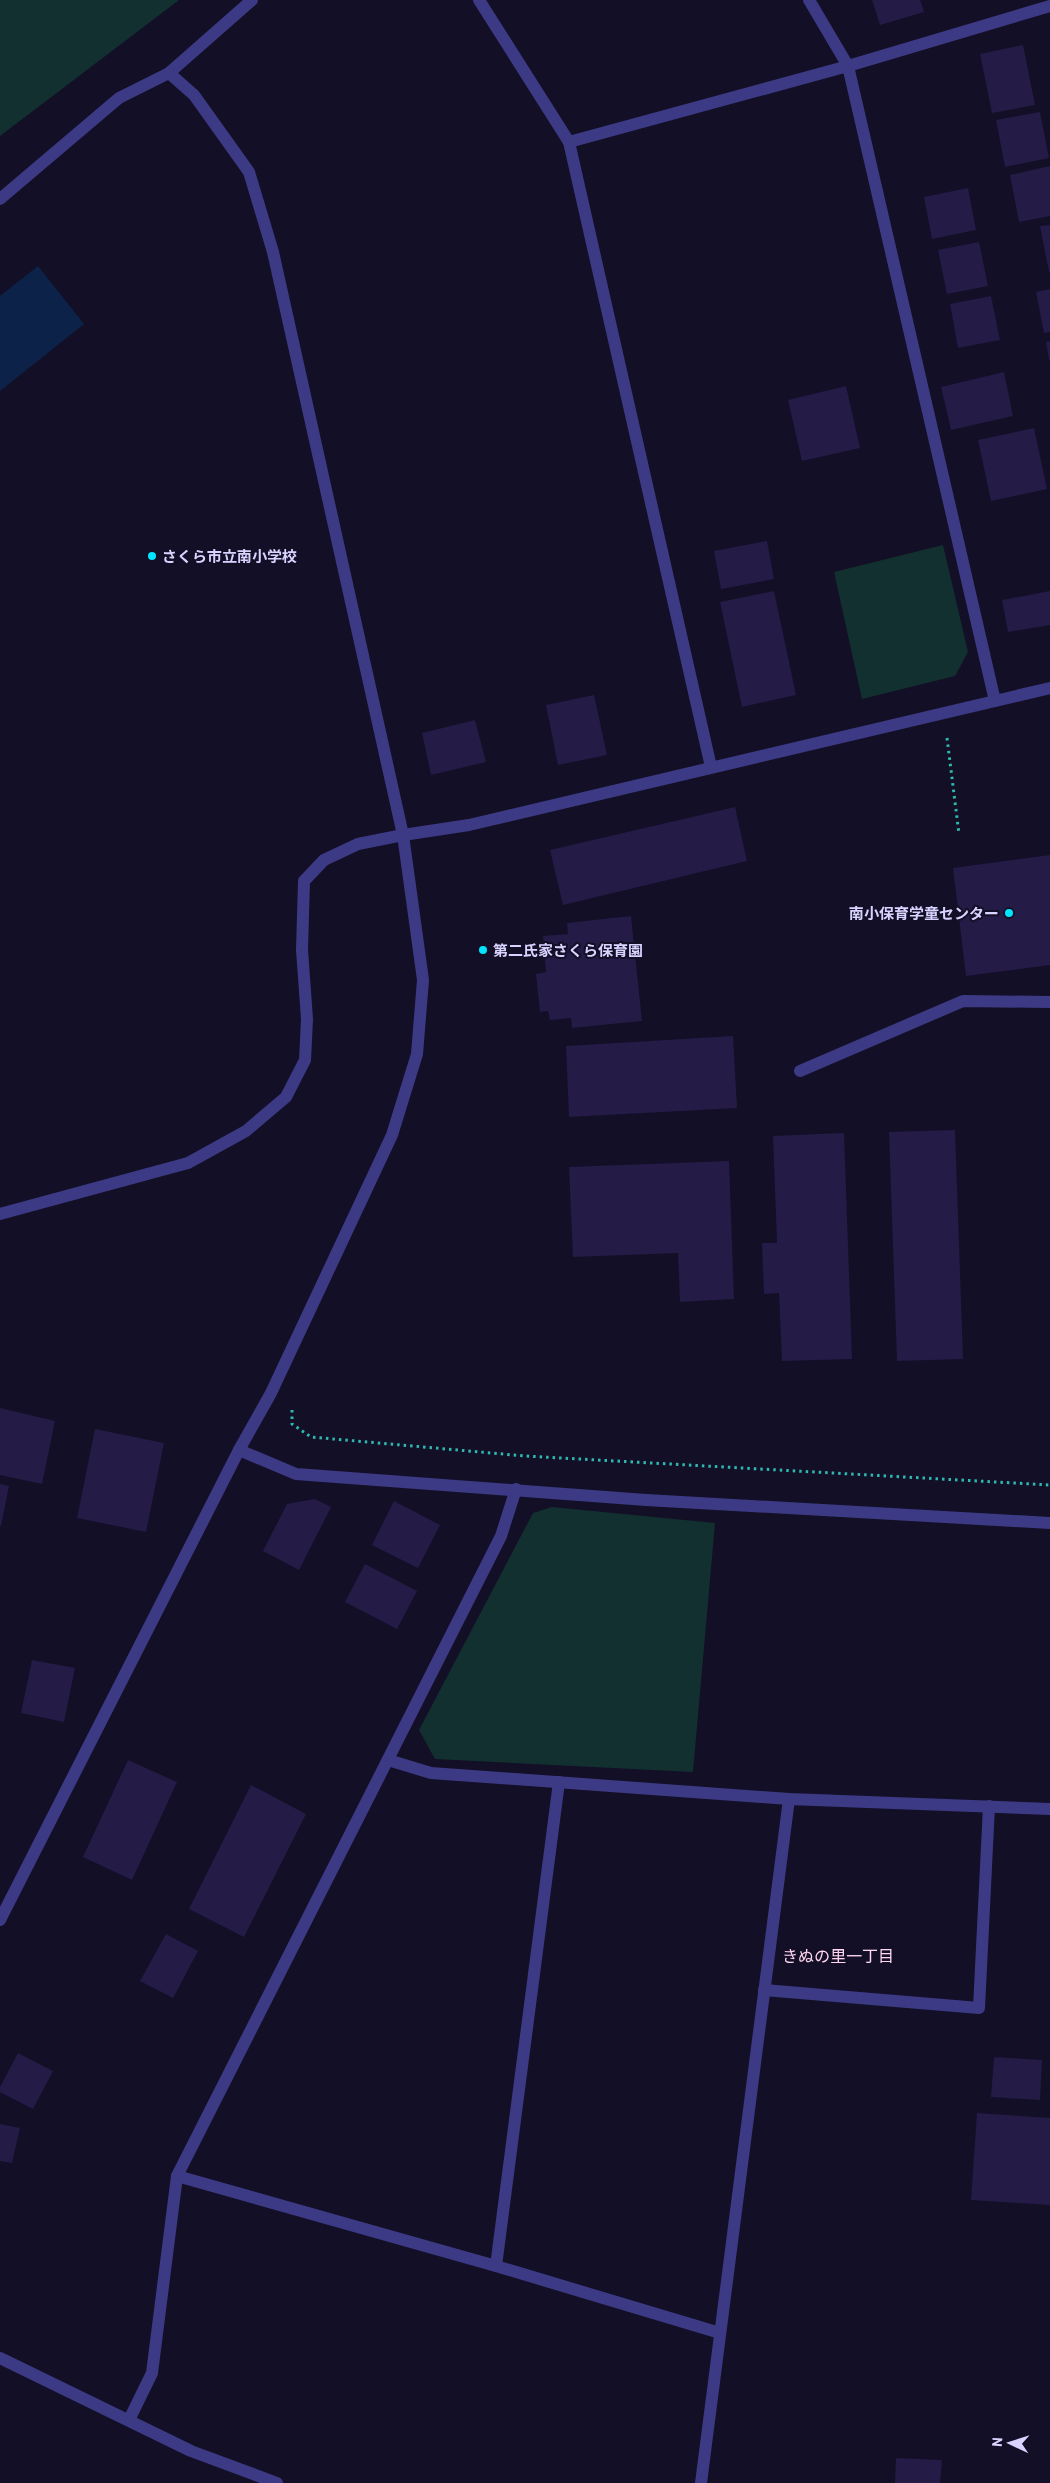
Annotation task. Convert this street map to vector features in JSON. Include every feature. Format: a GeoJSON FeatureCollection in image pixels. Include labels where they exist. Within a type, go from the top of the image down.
{"type":"FeatureCollection","features":[{"type":"Feature","properties":{"kind":"street"},"geometry":{"type":"LineString","coordinates":[[0,199],[119,98],[169,73],[252,0]]}},
{"type":"Feature","properties":{"kind":"street"},"geometry":{"type":"LineString","coordinates":[[479,0],[569,142],[711,767]]}},
{"type":"Feature","properties":{"kind":"street"},"geometry":{"type":"LineString","coordinates":[[809,0],[848,66],[995,701]]}},
{"type":"Feature","properties":{"kind":"street"},"geometry":{"type":"LineString","coordinates":[[569,142],[848,66],[1050,6]]}},
{"type":"Feature","properties":{"kind":"street"},"geometry":{"type":"LineString","coordinates":[[0,1920],[239,1450],[271,1393],[392,1135],[417,1054],[423,980],[403,835],[273,252],[249,172],[194,95],[169,73]]}},
{"type":"Feature","properties":{"kind":"street"},"geometry":{"type":"LineString","coordinates":[[0,1214],[188,1163],[246,1132],[286,1097],[305,1060],[307,1019],[302,950],[304,881],[324,860],[358,844],[469,825],[1050,688]]}},
{"type":"Feature","properties":{"kind":"street"},"geometry":{"type":"LineString","coordinates":[[800,1071],[963,1001],[1050,1002]]}},
{"type":"Feature","properties":{"kind":"street"},"geometry":{"type":"LineString","coordinates":[[239,1450],[296,1474],[646,1500],[1050,1523]]}},
{"type":"Feature","properties":{"kind":"street"},"geometry":{"type":"LineString","coordinates":[[128,2420],[152,2373],[177,2176],[501,1536],[516,1489]]}},
{"type":"Feature","properties":{"kind":"street"},"geometry":{"type":"LineString","coordinates":[[388,1760],[431,1773],[789,1799],[1050,1809]]}},
{"type":"Feature","properties":{"kind":"street"},"geometry":{"type":"LineString","coordinates":[[496,2266],[559,1782]]}},
{"type":"Feature","properties":{"kind":"street"},"geometry":{"type":"LineString","coordinates":[[701,2483],[789,1799]]}},
{"type":"Feature","properties":{"kind":"street"},"geometry":{"type":"LineString","coordinates":[[764,1990],[979,2008],[988,1806]]}},
{"type":"Feature","properties":{"kind":"street"},"geometry":{"type":"LineString","coordinates":[[177,2176],[496,2266],[720,2333]]}},
{"type":"Feature","properties":{"kind":"street"},"geometry":{"type":"LineString","coordinates":[[0,2358],[191,2451],[277,2483]]}},
{"type":"Feature","properties":{"kind":"path"},"geometry":{"type":"LineString","coordinates":[[946,735],[959,834]]}},
{"type":"Feature","properties":{"kind":"path"},"geometry":{"type":"LineString","coordinates":[[291,1404],[292,1424],[311,1437],[525,1456],[1050,1485]]}},
{"type":"Feature","properties":{"kind":"green space"},"geometry":{"type":"Polygon","coordinates":[[[0,0],[179,0],[0,136],[0,0]]]}},
{"type":"Feature","properties":{"kind":"green space"},"geometry":{"type":"Polygon","coordinates":[[[943,545],[968,652],[955,676],[862,699],[834,572],[943,545]]]}},
{"type":"Feature","properties":{"kind":"green space"},"geometry":{"type":"Polygon","coordinates":[[[552,1507],[715,1523],[693,1772],[435,1759],[419,1730],[533,1513],[552,1507]]]}},
{"type":"Feature","properties":{"kind":"water"},"geometry":{"type":"Polygon","coordinates":[[[38,266],[84,324],[0,391],[0,296],[38,266]]]}},
{"type":"Feature","properties":{"kind":"building"},"geometry":{"type":"Polygon","coordinates":[[[872,0],[920,0],[924,12],[880,25],[872,0]]]}},
{"type":"Feature","properties":{"kind":"building"},"geometry":{"type":"Polygon","coordinates":[[[1023,45],[1035,105],[992,113],[980,54],[1023,45]]]}},
{"type":"Feature","properties":{"kind":"building"},"geometry":{"type":"Polygon","coordinates":[[[1040,112],[1049,158],[1005,167],[996,120],[1040,112]]]}},
{"type":"Feature","properties":{"kind":"building"},"geometry":{"type":"Polygon","coordinates":[[[1050,166],[1050,216],[1019,222],[1010,175],[1050,166]]]}},
{"type":"Feature","properties":{"kind":"building"},"geometry":{"type":"Polygon","coordinates":[[[968,188],[976,230],[932,239],[924,197],[968,188]]]}},
{"type":"Feature","properties":{"kind":"building"},"geometry":{"type":"Polygon","coordinates":[[[1050,225],[1050,272],[1049,272],[1040,226],[1050,225]]]}},
{"type":"Feature","properties":{"kind":"building"},"geometry":{"type":"Polygon","coordinates":[[[979,242],[988,286],[947,294],[938,250],[979,242]]]}},
{"type":"Feature","properties":{"kind":"building"},"geometry":{"type":"Polygon","coordinates":[[[1050,289],[1050,332],[1044,333],[1036,292],[1050,289]]]}},
{"type":"Feature","properties":{"kind":"building"},"geometry":{"type":"Polygon","coordinates":[[[991,296],[1000,340],[958,348],[950,304],[991,296]]]}},
{"type":"Feature","properties":{"kind":"building"},"geometry":{"type":"Polygon","coordinates":[[[1050,341],[1050,360],[1049,360],[1046,342],[1050,341]]]}},
{"type":"Feature","properties":{"kind":"building"},"geometry":{"type":"Polygon","coordinates":[[[1004,372],[1013,416],[951,430],[941,387],[1004,372]]]}},
{"type":"Feature","properties":{"kind":"building"},"geometry":{"type":"Polygon","coordinates":[[[846,386],[860,448],[802,461],[788,400],[846,386]]]}},
{"type":"Feature","properties":{"kind":"building"},"geometry":{"type":"Polygon","coordinates":[[[1034,428],[1047,489],[991,501],[978,440],[1034,428]]]}},
{"type":"Feature","properties":{"kind":"building"},"geometry":{"type":"Polygon","coordinates":[[[767,541],[774,579],[721,589],[714,551],[767,541]]]}},
{"type":"Feature","properties":{"kind":"building"},"geometry":{"type":"Polygon","coordinates":[[[774,591],[796,695],[742,707],[720,602],[774,591]]]}},
{"type":"Feature","properties":{"kind":"building"},"geometry":{"type":"Polygon","coordinates":[[[1050,591],[1050,625],[1008,632],[1002,600],[1050,591]]]}},
{"type":"Feature","properties":{"kind":"building"},"geometry":{"type":"Polygon","coordinates":[[[594,695],[607,755],[558,765],[546,705],[594,695]]]}},
{"type":"Feature","properties":{"kind":"building"},"geometry":{"type":"Polygon","coordinates":[[[475,720],[486,762],[431,775],[422,733],[475,720]]]}},
{"type":"Feature","properties":{"kind":"building"},"geometry":{"type":"Polygon","coordinates":[[[735,807],[747,861],[563,905],[550,850],[735,807]]]}},
{"type":"Feature","properties":{"kind":"building"},"geometry":{"type":"Polygon","coordinates":[[[1050,855],[1050,965],[966,976],[953,868],[1050,855]]]}},
{"type":"Feature","properties":{"kind":"building"},"geometry":{"type":"Polygon","coordinates":[[[631,916],[642,1021],[572,1028],[571,1018],[550,1020],[548,1011],[540,1012],[536,974],[546,972],[543,936],[568,934],[567,923],[631,916]]]}},
{"type":"Feature","properties":{"kind":"building"},"geometry":{"type":"Polygon","coordinates":[[[733,1036],[737,1108],[569,1117],[566,1046],[733,1036]]]}},
{"type":"Feature","properties":{"kind":"building"},"geometry":{"type":"Polygon","coordinates":[[[955,1130],[963,1359],[897,1361],[889,1132],[955,1130]]]}},
{"type":"Feature","properties":{"kind":"building"},"geometry":{"type":"Polygon","coordinates":[[[844,1133],[852,1359],[782,1361],[779,1293],[764,1294],[762,1243],[777,1243],[773,1136],[844,1133]]]}},
{"type":"Feature","properties":{"kind":"building"},"geometry":{"type":"Polygon","coordinates":[[[729,1161],[734,1299],[680,1302],[678,1253],[573,1257],[569,1167],[729,1161]]]}},
{"type":"Feature","properties":{"kind":"building"},"geometry":{"type":"Polygon","coordinates":[[[0,1408],[55,1421],[42,1484],[0,1475],[0,1408]]]}},
{"type":"Feature","properties":{"kind":"building"},"geometry":{"type":"Polygon","coordinates":[[[95,1429],[164,1443],[146,1532],[77,1518],[95,1429]]]}},
{"type":"Feature","properties":{"kind":"building"},"geometry":{"type":"Polygon","coordinates":[[[0,1484],[9,1486],[1,1526],[0,1526],[0,1484]]]}},
{"type":"Feature","properties":{"kind":"building"},"geometry":{"type":"Polygon","coordinates":[[[315,1499],[331,1507],[299,1570],[263,1551],[287,1504],[315,1499]]]}},
{"type":"Feature","properties":{"kind":"building"},"geometry":{"type":"Polygon","coordinates":[[[394,1501],[440,1525],[418,1568],[372,1545],[394,1501]]]}},
{"type":"Feature","properties":{"kind":"building"},"geometry":{"type":"Polygon","coordinates":[[[365,1564],[417,1591],[397,1629],[345,1602],[365,1564]]]}},
{"type":"Feature","properties":{"kind":"building"},"geometry":{"type":"Polygon","coordinates":[[[32,1660],[75,1668],[64,1722],[21,1713],[32,1660]]]}},
{"type":"Feature","properties":{"kind":"building"},"geometry":{"type":"Polygon","coordinates":[[[128,1760],[177,1782],[132,1880],[83,1857],[128,1760]]]}},
{"type":"Feature","properties":{"kind":"building"},"geometry":{"type":"Polygon","coordinates":[[[251,1785],[306,1814],[244,1937],[189,1909],[251,1785]]]}},
{"type":"Feature","properties":{"kind":"building"},"geometry":{"type":"Polygon","coordinates":[[[166,1934],[198,1951],[173,1998],[140,1981],[166,1934]]]}},
{"type":"Feature","properties":{"kind":"building"},"geometry":{"type":"Polygon","coordinates":[[[18,2053],[53,2071],[33,2109],[0,2092],[0,2087],[18,2053]]]}},
{"type":"Feature","properties":{"kind":"building"},"geometry":{"type":"Polygon","coordinates":[[[994,2057],[1042,2060],[1040,2100],[991,2097],[994,2057]]]}},
{"type":"Feature","properties":{"kind":"building"},"geometry":{"type":"Polygon","coordinates":[[[977,2113],[1050,2118],[1050,2205],[971,2200],[977,2113]]]}},
{"type":"Feature","properties":{"kind":"building"},"geometry":{"type":"Polygon","coordinates":[[[0,2124],[20,2128],[12,2163],[0,2161],[0,2124]]]}},
{"type":"Feature","properties":{"kind":"building"},"geometry":{"type":"Polygon","coordinates":[[[896,2458],[942,2460],[940,2483],[895,2483],[896,2458]]]}},
{"type":"Feature","properties":{"kind":"place","name":"さくら市立南小学校"},"geometry":{"type":"Point","coordinates":[152,556]}},
{"type":"Feature","properties":{"kind":"place","name":"南小保育学童センター"},"geometry":{"type":"Point","coordinates":[1009,913]}},
{"type":"Feature","properties":{"kind":"place","name":"第二氏家さくら保育園"},"geometry":{"type":"Point","coordinates":[483,950]}},
{"type":"Feature","properties":{"kind":"district","name":"きぬの里一丁目"},"geometry":{"type":"Point","coordinates":[838,1955]}}]}
